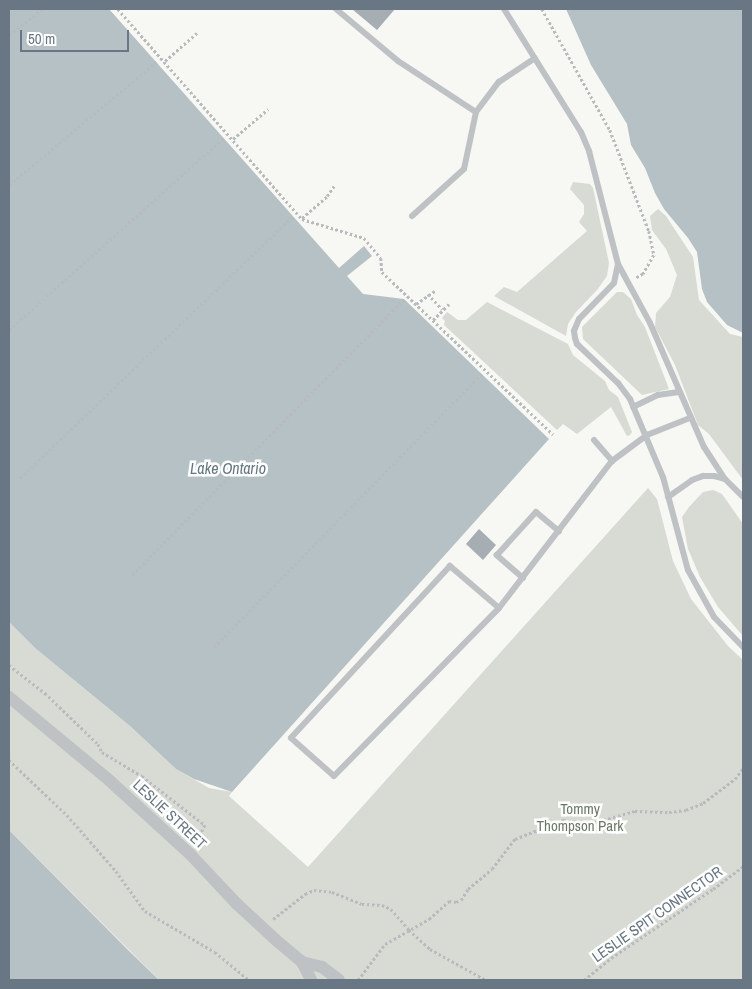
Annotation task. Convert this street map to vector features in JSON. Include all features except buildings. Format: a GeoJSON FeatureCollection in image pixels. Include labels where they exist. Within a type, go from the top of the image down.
{"type":"FeatureCollection","features":[{"type":"Feature","properties":{"kind":"street","name":"LESLIE STREET"},"geometry":{"type":"LineString","coordinates":[[9,697],[110,781],[190,854],[262,928],[302,962],[311,980]]}},
{"type":"Feature","properties":{"kind":"street","name":"LESLIE STREET"},"geometry":{"type":"LineString","coordinates":[[302,962],[322,967],[339,980]]}},
{"type":"Feature","properties":{"kind":"lane"},"geometry":{"type":"LineString","coordinates":[[336,9],[398,61],[476,112]]}},
{"type":"Feature","properties":{"kind":"lane"},"geometry":{"type":"LineString","coordinates":[[504,9],[581,132],[589,151],[618,264],[650,323],[704,447],[725,479],[743,498]]}},
{"type":"Feature","properties":{"kind":"lane"},"geometry":{"type":"LineString","coordinates":[[412,216],[464,169],[476,112],[498,82],[535,58]]}},
{"type":"Feature","properties":{"kind":"lane"},"geometry":{"type":"LineString","coordinates":[[618,264],[614,283],[579,319],[574,331],[577,344],[618,384],[633,407],[647,435],[663,477],[688,570],[714,617],[743,648]]}},
{"type":"Feature","properties":{"kind":"lane"},"geometry":{"type":"LineString","coordinates":[[633,407],[658,395],[679,392]]}},
{"type":"Feature","properties":{"kind":"lane"},"geometry":{"type":"LineString","coordinates":[[500,608],[450,566],[291,738],[334,776],[500,608],[612,461],[647,435],[690,418]]}},
{"type":"Feature","properties":{"kind":"lane"},"geometry":{"type":"LineString","coordinates":[[594,440],[612,461]]}},
{"type":"Feature","properties":{"kind":"lane"},"geometry":{"type":"LineString","coordinates":[[668,497],[692,480],[703,476],[725,479]]}},
{"type":"Feature","properties":{"kind":"lane"},"geometry":{"type":"LineString","coordinates":[[523,578],[497,555],[536,512],[559,531]]}},
{"type":"Feature","properties":{"kind":"path"},"geometry":{"type":"LineString","coordinates":[[9,35],[42,9]]}},
{"type":"Feature","properties":{"kind":"path"},"geometry":{"type":"LineString","coordinates":[[118,9],[302,219],[364,238],[381,258],[382,272],[553,434]]}},
{"type":"Feature","properties":{"kind":"path"},"geometry":{"type":"LineString","coordinates":[[542,9],[610,130],[649,231],[654,255],[643,274],[628,281]]}},
{"type":"Feature","properties":{"kind":"path"},"geometry":{"type":"LineString","coordinates":[[164,61],[199,31]]}},
{"type":"Feature","properties":{"kind":"path"},"geometry":{"type":"LineString","coordinates":[[9,185],[156,62]]}},
{"type":"Feature","properties":{"kind":"path"},"geometry":{"type":"LineString","coordinates":[[232,140],[268,109]]}},
{"type":"Feature","properties":{"kind":"path"},"geometry":{"type":"LineString","coordinates":[[9,330],[224,138]]}},
{"type":"Feature","properties":{"kind":"path"},"geometry":{"type":"LineString","coordinates":[[302,219],[327,196],[334,186]]}},
{"type":"Feature","properties":{"kind":"path"},"geometry":{"type":"LineString","coordinates":[[20,478],[293,216]]}},
{"type":"Feature","properties":{"kind":"path"},"geometry":{"type":"LineString","coordinates":[[416,304],[436,290]]}},
{"type":"Feature","properties":{"kind":"path"},"geometry":{"type":"LineString","coordinates":[[428,294],[443,310]]}},
{"type":"Feature","properties":{"kind":"path"},"geometry":{"type":"LineString","coordinates":[[132,575],[404,299]]}},
{"type":"Feature","properties":{"kind":"path"},"geometry":{"type":"LineString","coordinates":[[433,320],[449,304]]}},
{"type":"Feature","properties":{"kind":"path"},"geometry":{"type":"LineString","coordinates":[[214,647],[480,374]]}},
{"type":"Feature","properties":{"kind":"path"},"geometry":{"type":"LineString","coordinates":[[9,665],[45,693],[60,711],[98,744],[102,752],[142,776],[205,825],[190,854]]}},
{"type":"Feature","properties":{"kind":"path"},"geometry":{"type":"LineString","coordinates":[[9,760],[68,815],[116,871],[146,911],[214,952],[249,980]]}},
{"type":"Feature","properties":{"kind":"path"},"geometry":{"type":"LineString","coordinates":[[358,980],[385,944],[429,919],[449,901],[456,902],[461,900],[468,889],[492,869],[515,839],[563,820],[589,824],[635,811],[669,812],[686,810],[703,803],[735,779],[743,768]]}},
{"type":"Feature","properties":{"kind":"path","name":"LESLIE SPIT CONNECTOR"},"geometry":{"type":"LineString","coordinates":[[584,980],[611,958],[713,889],[743,866]]}},
{"type":"Feature","properties":{"kind":"path"},"geometry":{"type":"LineString","coordinates":[[262,928],[305,894],[314,890],[332,892],[362,904],[382,905],[391,909],[409,930],[430,949],[462,969],[486,980]]}},
{"type":"Feature","properties":{"kind":"green space"},"geometry":{"type":"Polygon","coordinates":[[[573,182],[590,184],[593,188],[609,263],[607,276],[597,290],[576,312],[568,324],[566,336],[494,296],[504,287],[517,292],[587,231],[579,222],[584,214],[584,205],[570,189],[573,182]]]}},
{"type":"Feature","properties":{"kind":"green space"},"geometry":{"type":"Polygon","coordinates":[[[658,209],[666,216],[693,257],[699,300],[730,334],[743,337],[743,480],[709,434],[698,425],[675,365],[655,327],[656,313],[670,297],[677,275],[666,249],[652,230],[650,216],[658,209]]]}},
{"type":"Feature","properties":{"kind":"green space"},"geometry":{"type":"Polygon","coordinates":[[[617,292],[623,292],[631,299],[637,315],[645,327],[669,389],[642,395],[583,339],[582,327],[617,292]]]}},
{"type":"Feature","properties":{"kind":"green space"},"geometry":{"type":"Polygon","coordinates":[[[487,302],[568,344],[573,355],[605,381],[609,390],[618,397],[632,432],[630,435],[627,436],[611,407],[577,434],[563,424],[557,430],[444,325],[445,321],[442,318],[447,312],[458,320],[466,320],[487,302]]]}},
{"type":"Feature","properties":{"kind":"green space","name":"Tommy Thompson Park"},"geometry":{"type":"Polygon","coordinates":[[[648,488],[657,499],[673,561],[691,599],[728,646],[743,660],[743,980],[159,980],[9,830],[9,622],[35,648],[130,726],[176,769],[209,788],[232,792],[229,796],[308,867],[648,488]]]}},
{"type":"Feature","properties":{"kind":"green space"},"geometry":{"type":"Polygon","coordinates":[[[713,490],[722,494],[743,524],[743,636],[718,607],[700,577],[688,549],[682,517],[703,492],[713,490]]]}},
{"type":"Feature","properties":{"kind":"water","name":"Lake Ontario"},"geometry":{"type":"Polygon","coordinates":[[[9,9],[109,9],[339,268],[364,246],[372,256],[347,276],[363,294],[404,299],[549,439],[232,792],[194,779],[176,769],[130,726],[35,648],[9,622],[9,9]]]}},
{"type":"Feature","properties":{"kind":"water"},"geometry":{"type":"Polygon","coordinates":[[[566,9],[743,9],[743,333],[727,325],[707,302],[702,289],[697,252],[664,209],[655,193],[645,168],[631,145],[627,124],[591,65],[566,9]]]}},
{"type":"Feature","properties":{"kind":"water"},"geometry":{"type":"Polygon","coordinates":[[[9,830],[129,951],[159,980],[9,980],[9,830]]]}}]}
